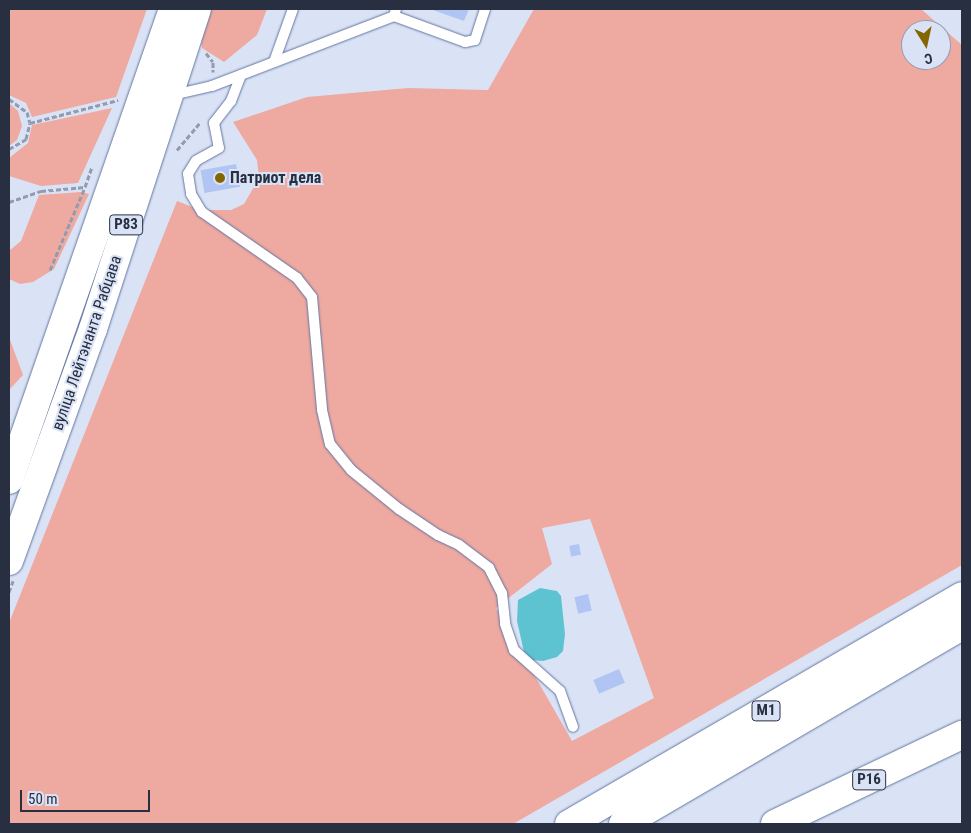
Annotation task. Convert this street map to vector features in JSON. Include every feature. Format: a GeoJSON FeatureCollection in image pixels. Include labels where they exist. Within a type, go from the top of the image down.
{"type":"FeatureCollection","features":[{"type":"Feature","properties":{"kind":"highway","name":"вуліца Лейтэнанта Рабцава"},"geometry":{"type":"LineString","coordinates":[[9,480],[173,9]]}},
{"type":"Feature","properties":{"kind":"highway","name":"вуліца Лейтэнанта Рабцава"},"geometry":{"type":"LineString","coordinates":[[9,561],[93,330],[145,91],[197,9]]}},
{"type":"Feature","properties":{"kind":"highway","name":"М1"},"geometry":{"type":"LineString","coordinates":[[569,824],[962,596]]}},
{"type":"Feature","properties":{"kind":"highway","name":"М1"},"geometry":{"type":"LineString","coordinates":[[623,824],[962,626]]}},
{"type":"Feature","properties":{"kind":"highway","name":"Р16"},"geometry":{"type":"LineString","coordinates":[[775,824],[962,735]]}},
{"type":"Feature","properties":{"kind":"lane"},"geometry":{"type":"LineString","coordinates":[[274,62],[293,9]]}},
{"type":"Feature","properties":{"kind":"lane"},"geometry":{"type":"LineString","coordinates":[[145,91],[241,74],[395,12],[465,42],[475,40],[484,9]]}},
{"type":"Feature","properties":{"kind":"lane"},"geometry":{"type":"LineString","coordinates":[[241,74],[232,101],[214,123],[220,148],[196,162],[188,174],[191,194],[202,212],[297,278],[312,297],[322,410],[330,444],[351,470],[399,509],[438,535],[459,546],[488,568],[502,593],[505,624],[514,650],[560,690],[573,728]]}},
{"type":"Feature","properties":{"kind":"path"},"geometry":{"type":"LineString","coordinates":[[30,123],[119,100],[145,91]]}},
{"type":"Feature","properties":{"kind":"path"},"geometry":{"type":"LineString","coordinates":[[9,98],[27,112],[30,123],[26,139],[9,154]]}},
{"type":"Feature","properties":{"kind":"path"},"geometry":{"type":"LineString","coordinates":[[116,109],[119,100]]}},
{"type":"Feature","properties":{"kind":"path"},"geometry":{"type":"LineString","coordinates":[[9,149],[16,148]]}},
{"type":"Feature","properties":{"kind":"path"},"geometry":{"type":"LineString","coordinates":[[50,270],[95,161]]}},
{"type":"Feature","properties":{"kind":"path"},"geometry":{"type":"LineString","coordinates":[[9,202],[41,191],[85,187]]}},
{"type":"Feature","properties":{"kind":"shaded area"},"geometry":{"type":"Polygon","coordinates":[[[9,9],[147,9],[116,97],[32,117],[26,103],[9,95],[9,9]]]}},
{"type":"Feature","properties":{"kind":"shaded area"},"geometry":{"type":"Polygon","coordinates":[[[211,9],[267,9],[257,35],[224,62],[202,48],[201,39],[211,9]]]}},
{"type":"Feature","properties":{"kind":"shaded area"},"geometry":{"type":"Polygon","coordinates":[[[534,9],[921,9],[934,20],[901,20],[901,70],[951,70],[951,35],[962,45],[962,565],[513,824],[9,824],[9,623],[177,201],[200,210],[231,210],[244,204],[259,178],[257,160],[233,122],[307,97],[408,88],[488,90],[534,9]],[[590,519],[542,528],[552,564],[496,608],[572,741],[654,698],[590,519]]]}},
{"type":"Feature","properties":{"kind":"shaded area"},"geometry":{"type":"Polygon","coordinates":[[[9,103],[18,111],[22,126],[17,140],[9,146],[9,103]]]}},
{"type":"Feature","properties":{"kind":"shaded area"},"geometry":{"type":"Polygon","coordinates":[[[112,108],[78,183],[41,186],[9,176],[9,158],[28,143],[32,125],[112,108]]]}},
{"type":"Feature","properties":{"kind":"shaded area"},"geometry":{"type":"Polygon","coordinates":[[[81,192],[89,194],[54,269],[33,282],[20,284],[9,279],[9,251],[21,241],[39,195],[81,192]]]}},
{"type":"Feature","properties":{"kind":"shaded area"},"geometry":{"type":"Polygon","coordinates":[[[9,337],[23,375],[9,390],[9,337]]]}},
{"type":"Feature","properties":{"kind":"water"},"geometry":{"type":"Polygon","coordinates":[[[540,588],[557,591],[561,596],[565,634],[563,651],[557,657],[543,661],[532,660],[524,652],[517,621],[518,600],[540,588]]]}},
{"type":"Feature","properties":{"kind":"building"},"geometry":{"type":"Polygon","coordinates":[[[430,9],[469,9],[464,21],[430,9]]]}},
{"type":"Feature","properties":{"kind":"building","name":"Патриот дела"},"geometry":{"type":"Polygon","coordinates":[[[236,164],[240,187],[205,193],[201,170],[236,164]]]}},
{"type":"Feature","properties":{"kind":"building"},"geometry":{"type":"Polygon","coordinates":[[[579,544],[581,555],[571,557],[569,546],[579,544]]]}},
{"type":"Feature","properties":{"kind":"building"},"geometry":{"type":"Polygon","coordinates":[[[588,594],[592,611],[578,614],[574,597],[588,594]]]}},
{"type":"Feature","properties":{"kind":"building"},"geometry":{"type":"Polygon","coordinates":[[[619,669],[625,683],[599,694],[593,680],[619,669]]]}},
{"type":"Feature","properties":{"kind":"place","name":"Патриот дела"},"geometry":{"type":"Point","coordinates":[220,178]}}]}
